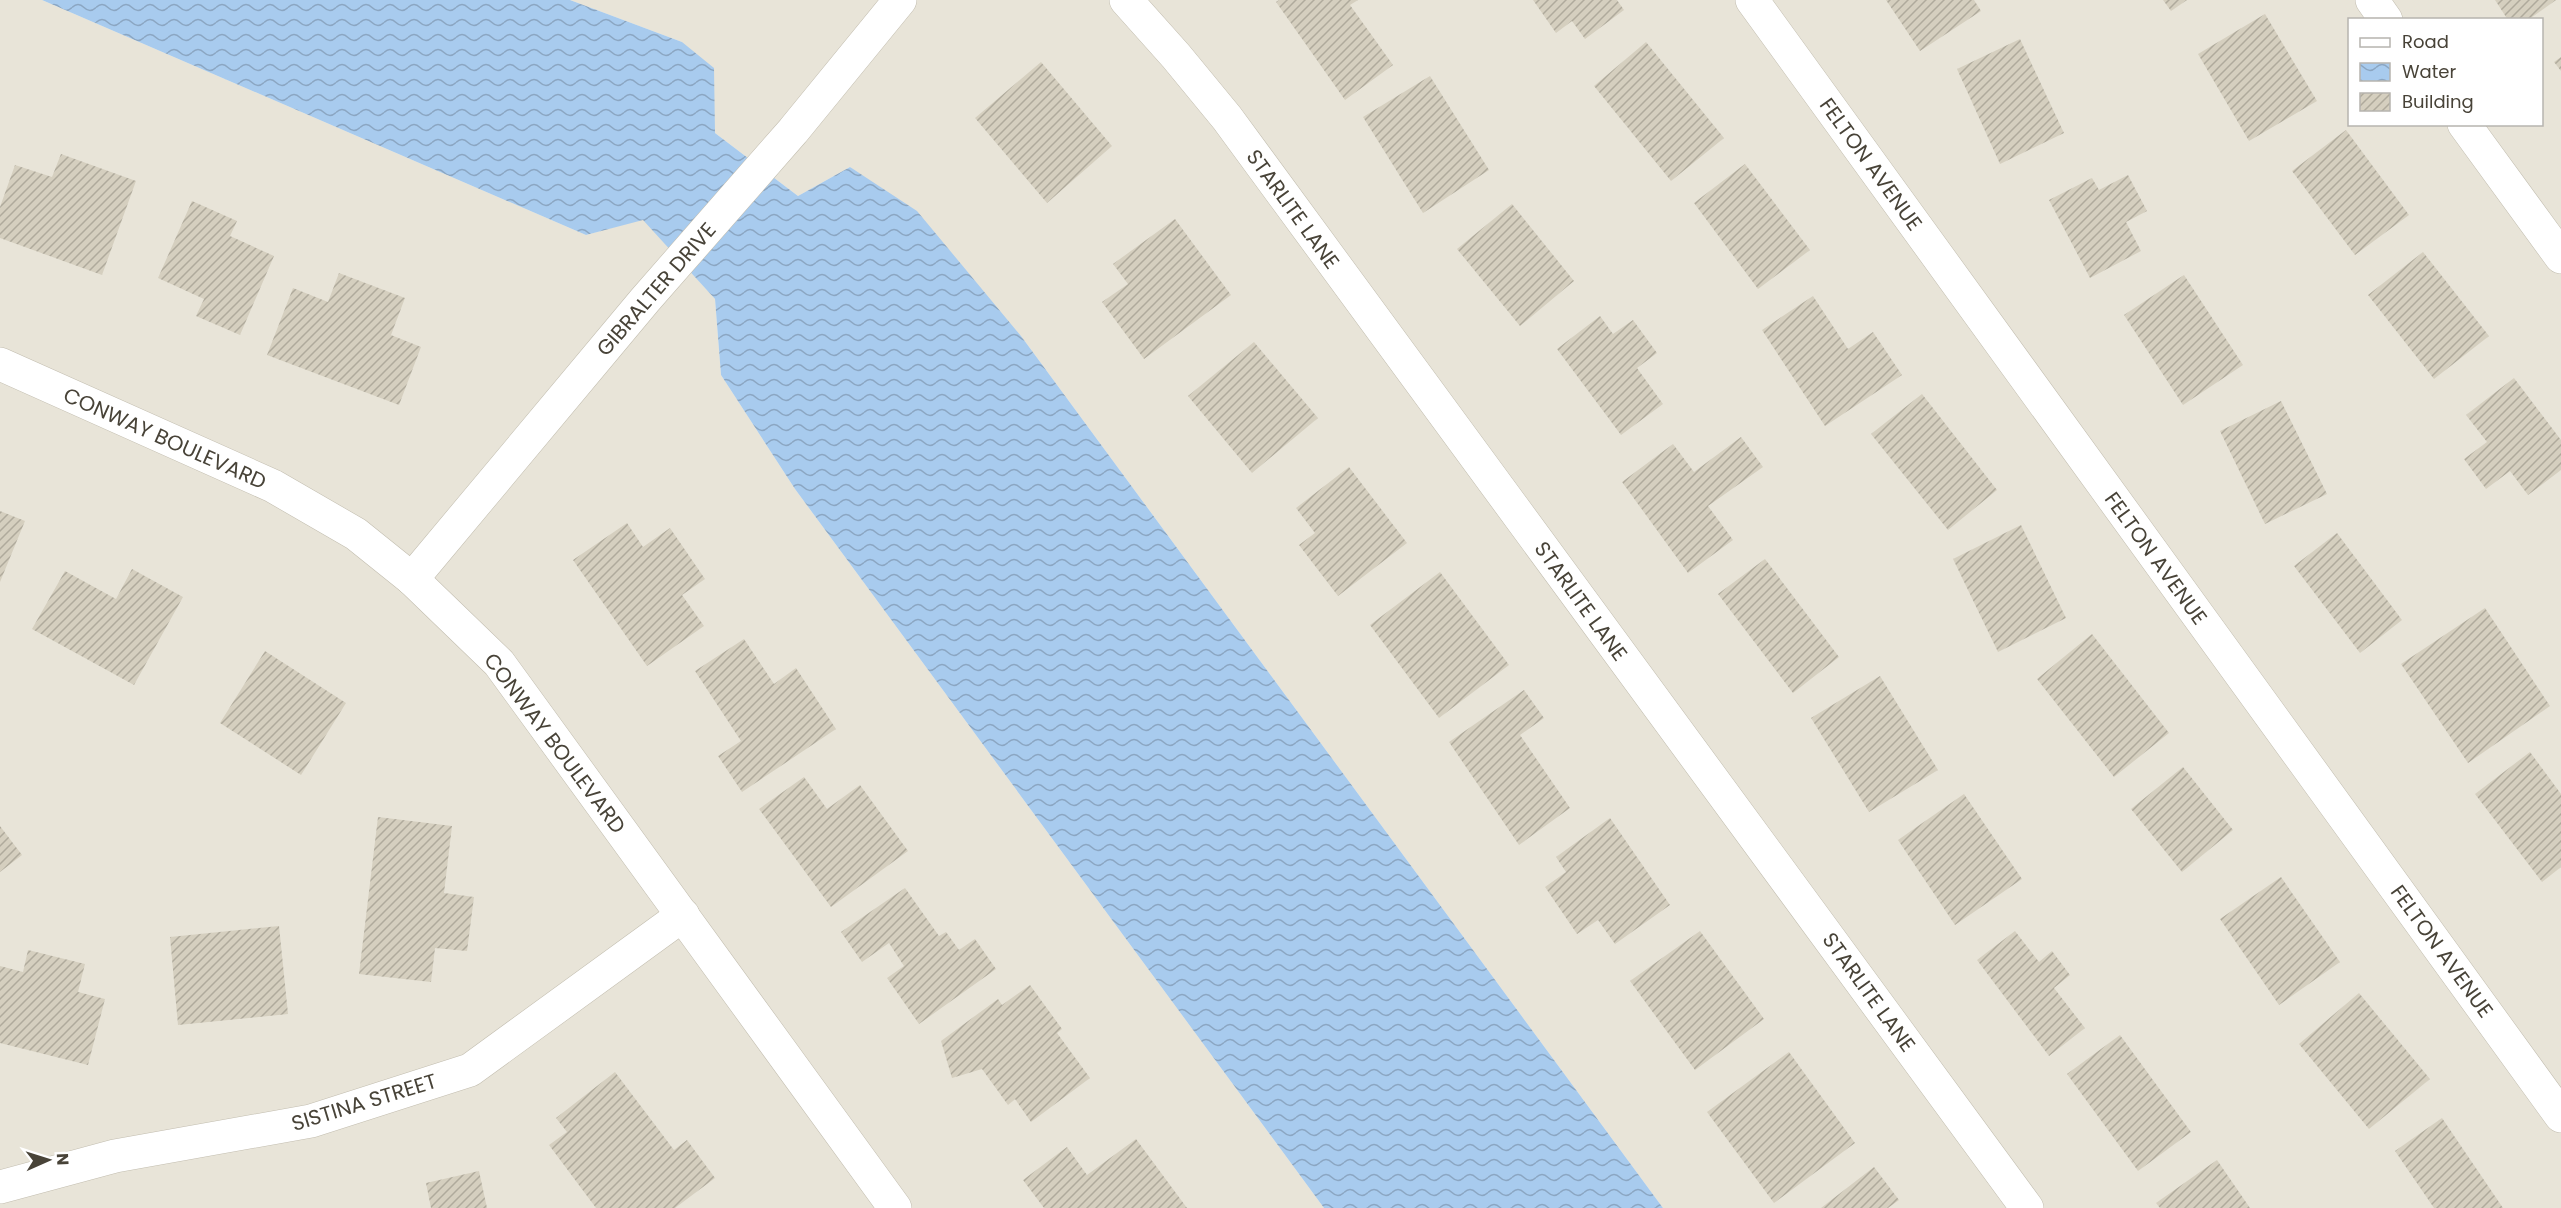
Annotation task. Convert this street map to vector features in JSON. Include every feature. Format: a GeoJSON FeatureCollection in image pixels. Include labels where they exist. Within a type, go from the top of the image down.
{"type":"FeatureCollection","features":[{"type":"Feature","properties":{"kind":"street","name":"GIBRALTER DRIVE"},"geometry":{"type":"LineString","coordinates":[[412,579],[645,300],[793,131],[900,0]]}},
{"type":"Feature","properties":{"kind":"street","name":"STARLITE LANE"},"geometry":{"type":"LineString","coordinates":[[1126,0],[1227,118],[2027,1208]]}},
{"type":"Feature","properties":{"kind":"street","name":"FELTON AVENUE"},"geometry":{"type":"LineString","coordinates":[[1752,0],[2561,1116]]}},
{"type":"Feature","properties":{"kind":"street"},"geometry":{"type":"LineString","coordinates":[[2372,0],[2385,18]]}},
{"type":"Feature","properties":{"kind":"street"},"geometry":{"type":"LineString","coordinates":[[2465,126],[2561,257]]}},
{"type":"Feature","properties":{"kind":"street","name":"CONWAY BOULEVARD"},"geometry":{"type":"LineString","coordinates":[[0,364],[273,486],[356,534],[412,579],[500,663],[895,1208]]}},
{"type":"Feature","properties":{"kind":"street","name":"SISTINA STREET"},"geometry":{"type":"LineString","coordinates":[[0,1187],[116,1156],[311,1121],[470,1070],[683,915]]}},
{"type":"Feature","properties":{"kind":"shaded area"},"geometry":{"type":"Polygon","coordinates":[[[0,0],[42,0],[586,235],[643,219],[715,299],[721,375],[795,489],[1324,1208],[0,1208],[0,0]]]}},
{"type":"Feature","properties":{"kind":"shaded area"},"geometry":{"type":"Polygon","coordinates":[[[570,0],[2561,0],[2561,1208],[1663,1208],[1021,336],[850,167],[798,196],[715,133],[682,42],[570,0]]]}},
{"type":"Feature","properties":{"kind":"water"},"geometry":{"type":"Polygon","coordinates":[[[42,0],[570,0],[682,42],[714,68],[715,133],[798,196],[850,167],[917,211],[1021,336],[1663,1208],[1324,1208],[795,489],[721,375],[715,299],[643,220],[586,235],[42,0]]]}},
{"type":"Feature","properties":{"kind":"building"},"geometry":{"type":"Polygon","coordinates":[[[1279,0],[1358,0],[1350,5],[1393,65],[1345,100],[1276,2],[1279,0]]]}},
{"type":"Feature","properties":{"kind":"building"},"geometry":{"type":"Polygon","coordinates":[[[1533,0],[1617,0],[1624,10],[1585,39],[1572,21],[1556,33],[1533,0]]]}},
{"type":"Feature","properties":{"kind":"building"},"geometry":{"type":"Polygon","coordinates":[[[1886,0],[1974,0],[1981,11],[1920,51],[1886,0]]]}},
{"type":"Feature","properties":{"kind":"building"},"geometry":{"type":"Polygon","coordinates":[[[2163,0],[2187,0],[2171,11],[2163,0]]]}},
{"type":"Feature","properties":{"kind":"building"},"geometry":{"type":"Polygon","coordinates":[[[2495,0],[2556,0],[2531,18],[2507,18],[2495,0]]]}},
{"type":"Feature","properties":{"kind":"building"},"geometry":{"type":"Polygon","coordinates":[[[2265,14],[2317,101],[2249,141],[2198,54],[2265,14]]]}},
{"type":"Feature","properties":{"kind":"building"},"geometry":{"type":"Polygon","coordinates":[[[2020,39],[2064,133],[2000,164],[1957,69],[2020,39]]]}},
{"type":"Feature","properties":{"kind":"building"},"geometry":{"type":"Polygon","coordinates":[[[1646,42],[1724,138],[1671,181],[1594,86],[1646,42]]]}},
{"type":"Feature","properties":{"kind":"building"},"geometry":{"type":"Polygon","coordinates":[[[2561,57],[2561,71],[2554,62],[2561,57]]]}},
{"type":"Feature","properties":{"kind":"building"},"geometry":{"type":"Polygon","coordinates":[[[1041,62],[1112,146],[1047,203],[975,118],[1041,62]]]}},
{"type":"Feature","properties":{"kind":"building"},"geometry":{"type":"Polygon","coordinates":[[[1430,76],[1489,170],[1423,213],[1363,117],[1430,76]]]}},
{"type":"Feature","properties":{"kind":"building"},"geometry":{"type":"Polygon","coordinates":[[[2346,130],[2409,215],[2355,255],[2292,171],[2346,130]]]}},
{"type":"Feature","properties":{"kind":"building"},"geometry":{"type":"Polygon","coordinates":[[[61,154],[136,181],[102,275],[0,238],[0,207],[15,165],[52,177],[61,154]]]}},
{"type":"Feature","properties":{"kind":"building"},"geometry":{"type":"Polygon","coordinates":[[[1745,164],[1810,250],[1758,289],[1694,203],[1745,164]]]}},
{"type":"Feature","properties":{"kind":"building"},"geometry":{"type":"Polygon","coordinates":[[[2128,175],[2147,211],[2126,222],[2141,251],[2090,278],[2049,200],[2092,178],[2099,190],[2128,175]]]}},
{"type":"Feature","properties":{"kind":"building"},"geometry":{"type":"Polygon","coordinates":[[[192,201],[237,221],[230,236],[274,256],[240,335],[196,316],[204,299],[158,278],[192,201]]]}},
{"type":"Feature","properties":{"kind":"building"},"geometry":{"type":"Polygon","coordinates":[[[1512,204],[1574,281],[1520,326],[1457,249],[1512,204]]]}},
{"type":"Feature","properties":{"kind":"building"},"geometry":{"type":"Polygon","coordinates":[[[1175,219],[1231,295],[1144,359],[1102,302],[1128,284],[1113,264],[1175,219]]]}},
{"type":"Feature","properties":{"kind":"building"},"geometry":{"type":"Polygon","coordinates":[[[2423,252],[2489,336],[2434,379],[2368,295],[2423,252]]]}},
{"type":"Feature","properties":{"kind":"building"},"geometry":{"type":"Polygon","coordinates":[[[339,273],[405,298],[391,335],[421,347],[399,405],[267,355],[293,288],[328,302],[339,273]]]}},
{"type":"Feature","properties":{"kind":"building"},"geometry":{"type":"Polygon","coordinates":[[[2184,275],[2243,365],[2183,405],[2124,315],[2184,275]]]}},
{"type":"Feature","properties":{"kind":"building"},"geometry":{"type":"Polygon","coordinates":[[[1813,296],[1848,349],[1873,332],[1902,375],[1825,426],[1762,330],[1813,296]]]}},
{"type":"Feature","properties":{"kind":"building"},"geometry":{"type":"Polygon","coordinates":[[[1600,316],[1613,334],[1633,320],[1657,353],[1637,368],[1663,404],[1621,435],[1557,349],[1600,316]]]}},
{"type":"Feature","properties":{"kind":"building"},"geometry":{"type":"Polygon","coordinates":[[[1254,342],[1318,418],[1252,473],[1188,396],[1254,342]]]}},
{"type":"Feature","properties":{"kind":"building"},"geometry":{"type":"Polygon","coordinates":[[[2514,378],[2561,440],[2561,470],[2528,495],[2510,471],[2486,489],[2464,459],[2487,442],[2466,415],[2514,378]]]}},
{"type":"Feature","properties":{"kind":"building"},"geometry":{"type":"Polygon","coordinates":[[[1922,394],[1997,490],[1948,530],[1871,434],[1922,394]]]}},
{"type":"Feature","properties":{"kind":"building"},"geometry":{"type":"Polygon","coordinates":[[[2281,401],[2327,494],[2265,524],[2220,431],[2281,401]]]}},
{"type":"Feature","properties":{"kind":"building"},"geometry":{"type":"Polygon","coordinates":[[[1741,437],[1763,467],[1708,506],[1733,540],[1688,573],[1622,482],[1673,444],[1694,472],[1741,437]]]}},
{"type":"Feature","properties":{"kind":"building"},"geometry":{"type":"Polygon","coordinates":[[[1349,467],[1407,543],[1338,596],[1299,545],[1315,533],[1296,508],[1349,467]]]}},
{"type":"Feature","properties":{"kind":"building"},"geometry":{"type":"Polygon","coordinates":[[[0,511],[25,521],[0,582],[0,511]]]}},
{"type":"Feature","properties":{"kind":"building"},"geometry":{"type":"Polygon","coordinates":[[[627,523],[643,547],[670,528],[705,579],[682,595],[704,626],[647,666],[573,560],[627,523]]]}},
{"type":"Feature","properties":{"kind":"building"},"geometry":{"type":"Polygon","coordinates":[[[2021,525],[2066,618],[1998,652],[1953,559],[2021,525]]]}},
{"type":"Feature","properties":{"kind":"building"},"geometry":{"type":"Polygon","coordinates":[[[2337,533],[2402,620],[2360,653],[2294,566],[2337,533]]]}},
{"type":"Feature","properties":{"kind":"building"},"geometry":{"type":"Polygon","coordinates":[[[1765,559],[1839,657],[1793,693],[1718,594],[1765,559]]]}},
{"type":"Feature","properties":{"kind":"building"},"geometry":{"type":"Polygon","coordinates":[[[132,569],[183,597],[134,685],[32,629],[65,571],[116,599],[132,569]]]}},
{"type":"Feature","properties":{"kind":"building"},"geometry":{"type":"Polygon","coordinates":[[[1440,572],[1509,665],[1439,718],[1370,625],[1440,572]]]}},
{"type":"Feature","properties":{"kind":"building"},"geometry":{"type":"Polygon","coordinates":[[[2485,608],[2550,706],[2468,763],[2401,664],[2485,608]]]}},
{"type":"Feature","properties":{"kind":"building"},"geometry":{"type":"Polygon","coordinates":[[[2092,634],[2169,733],[2114,777],[2037,679],[2092,634]]]}},
{"type":"Feature","properties":{"kind":"building"},"geometry":{"type":"Polygon","coordinates":[[[744,639],[774,684],[796,668],[836,729],[742,792],[718,756],[741,741],[695,671],[744,639]]]}},
{"type":"Feature","properties":{"kind":"building"},"geometry":{"type":"Polygon","coordinates":[[[265,651],[346,703],[301,775],[220,723],[265,651]]]}},
{"type":"Feature","properties":{"kind":"building"},"geometry":{"type":"Polygon","coordinates":[[[1880,676],[1938,770],[1869,812],[1811,718],[1880,676]]]}},
{"type":"Feature","properties":{"kind":"building"},"geometry":{"type":"Polygon","coordinates":[[[1524,690],[1544,718],[1520,735],[1570,808],[1519,845],[1449,742],[1524,690]]]}},
{"type":"Feature","properties":{"kind":"building"},"geometry":{"type":"Polygon","coordinates":[[[2530,752],[2561,794],[2561,867],[2542,882],[2475,794],[2530,752]]]}},
{"type":"Feature","properties":{"kind":"building"},"geometry":{"type":"Polygon","coordinates":[[[2183,767],[2233,830],[2182,872],[2131,809],[2183,767]]]}},
{"type":"Feature","properties":{"kind":"building"},"geometry":{"type":"Polygon","coordinates":[[[804,777],[827,809],[860,785],[908,851],[831,907],[759,809],[804,777]]]}},
{"type":"Feature","properties":{"kind":"building"},"geometry":{"type":"Polygon","coordinates":[[[1964,794],[2022,879],[1955,925],[1898,840],[1964,794]]]}},
{"type":"Feature","properties":{"kind":"building"},"geometry":{"type":"Polygon","coordinates":[[[378,817],[452,826],[444,893],[474,897],[467,951],[435,948],[431,982],[359,974],[378,817]]]}},
{"type":"Feature","properties":{"kind":"building"},"geometry":{"type":"Polygon","coordinates":[[[1610,818],[1670,905],[1615,944],[1598,920],[1577,934],[1545,887],[1566,872],[1556,857],[1610,818]]]}},
{"type":"Feature","properties":{"kind":"building"},"geometry":{"type":"Polygon","coordinates":[[[0,826],[22,855],[0,872],[0,826]]]}},
{"type":"Feature","properties":{"kind":"building"},"geometry":{"type":"Polygon","coordinates":[[[2281,877],[2340,962],[2279,1005],[2220,919],[2281,877]]]}},
{"type":"Feature","properties":{"kind":"building"},"geometry":{"type":"Polygon","coordinates":[[[905,888],[939,936],[946,932],[959,950],[975,939],[996,969],[919,1024],[887,978],[904,966],[889,943],[862,962],[841,932],[905,888]]]}},
{"type":"Feature","properties":{"kind":"building"},"geometry":{"type":"Polygon","coordinates":[[[279,926],[288,1014],[178,1025],[170,937],[279,926]]]}},
{"type":"Feature","properties":{"kind":"building"},"geometry":{"type":"Polygon","coordinates":[[[1700,931],[1764,1019],[1695,1070],[1630,981],[1700,931]]]}},
{"type":"Feature","properties":{"kind":"building"},"geometry":{"type":"Polygon","coordinates":[[[2015,931],[2039,962],[2052,951],[2070,975],[2054,988],[2085,1028],[2049,1056],[1977,960],[2015,931]]]}},
{"type":"Feature","properties":{"kind":"building"},"geometry":{"type":"Polygon","coordinates":[[[28,950],[85,964],[78,992],[105,999],[88,1065],[0,1043],[0,966],[23,972],[28,950]]]}},
{"type":"Feature","properties":{"kind":"building"},"geometry":{"type":"Polygon","coordinates":[[[1030,985],[1062,1029],[1057,1033],[1090,1078],[1031,1122],[1015,1099],[1008,1105],[982,1069],[952,1078],[941,1041],[998,999],[1002,1005],[1030,985]]]}},
{"type":"Feature","properties":{"kind":"building"},"geometry":{"type":"Polygon","coordinates":[[[2359,993],[2430,1079],[2369,1129],[2299,1044],[2359,993]]]}},
{"type":"Feature","properties":{"kind":"building"},"geometry":{"type":"Polygon","coordinates":[[[2120,1035],[2191,1132],[2138,1171],[2067,1074],[2120,1035]]]}},
{"type":"Feature","properties":{"kind":"building"},"geometry":{"type":"Polygon","coordinates":[[[1789,1052],[1855,1143],[1774,1203],[1707,1112],[1789,1052]]]}},
{"type":"Feature","properties":{"kind":"building"},"geometry":{"type":"Polygon","coordinates":[[[615,1072],[674,1150],[687,1140],[715,1178],[675,1208],[596,1208],[549,1145],[567,1132],[556,1118],[615,1072]]]}},
{"type":"Feature","properties":{"kind":"building"},"geometry":{"type":"Polygon","coordinates":[[[2442,1118],[2503,1208],[2434,1208],[2395,1151],[2442,1118]]]}},
{"type":"Feature","properties":{"kind":"building"},"geometry":{"type":"Polygon","coordinates":[[[1136,1139],[1187,1208],[1044,1208],[1023,1180],[1067,1147],[1087,1175],[1136,1139]]]}},
{"type":"Feature","properties":{"kind":"building"},"geometry":{"type":"Polygon","coordinates":[[[2217,1160],[2250,1208],[2160,1208],[2156,1203],[2217,1160]]]}},
{"type":"Feature","properties":{"kind":"building"},"geometry":{"type":"Polygon","coordinates":[[[1874,1167],[1899,1200],[1888,1208],[1821,1208],[1874,1167]]]}},
{"type":"Feature","properties":{"kind":"building"},"geometry":{"type":"Polygon","coordinates":[[[479,1171],[487,1208],[431,1208],[426,1183],[479,1171]]]}}]}
